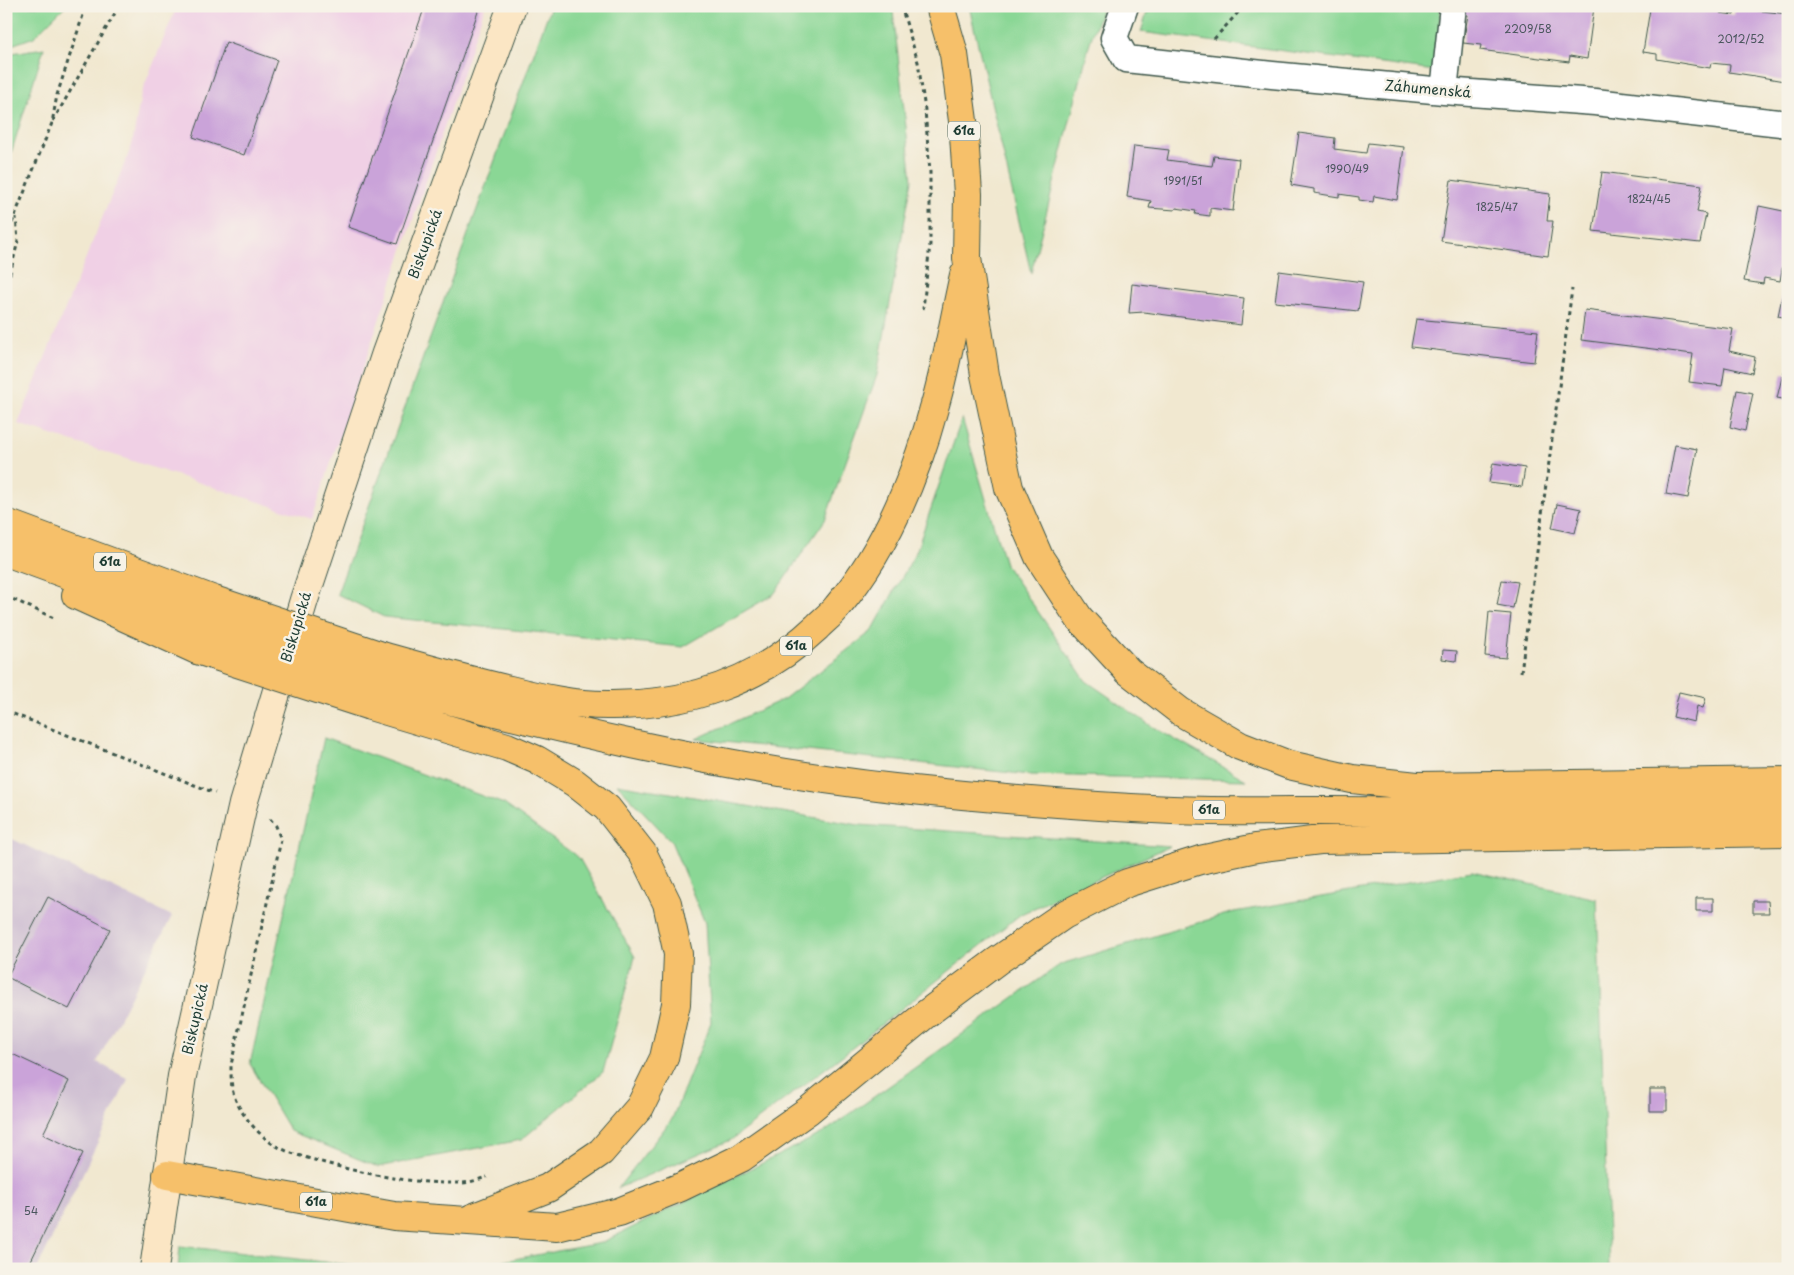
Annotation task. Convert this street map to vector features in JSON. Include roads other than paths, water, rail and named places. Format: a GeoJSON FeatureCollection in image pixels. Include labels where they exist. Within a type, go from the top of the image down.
{"type":"FeatureCollection","features":[{"type":"Feature","properties":{"kind":"main road","name":"61a"},"geometry":{"type":"LineString","coordinates":[[940,6],[954,54],[963,121],[968,194],[968,258],[985,375],[1009,488],[1038,557],[1079,618],[1128,671],[1181,712],[1240,746],[1289,765],[1352,779],[1417,786],[1788,781]]}},
{"type":"Feature","properties":{"kind":"main road","name":"61a"},"geometry":{"type":"LineString","coordinates":[[376,681],[477,682],[550,700],[605,706],[648,704],[710,692],[756,672],[799,644],[838,608],[871,561],[896,513],[917,464],[935,407],[968,258]]}},
{"type":"Feature","properties":{"kind":"main road","name":"61a"},"geometry":{"type":"LineString","coordinates":[[6,523],[214,600],[530,757],[575,783],[607,808],[643,854],[667,903],[678,954],[676,1004],[664,1058],[640,1107],[601,1152],[548,1188],[466,1220]]}},
{"type":"Feature","properties":{"kind":"main road","name":"61a"},"geometry":{"type":"LineString","coordinates":[[6,552],[201,638],[376,681],[509,717],[634,745],[748,767],[892,788],[1024,800],[1184,810],[1467,812],[1788,806]]}},
{"type":"Feature","properties":{"kind":"main road"},"geometry":{"type":"LineString","coordinates":[[6,563],[201,638]]}},
{"type":"Feature","properties":{"kind":"main road","name":"61a"},"geometry":{"type":"LineString","coordinates":[[167,1175],[394,1216],[557,1227],[618,1212],[681,1187],[740,1158],[809,1110],[926,1014],[997,961],[1064,915],[1127,883],[1200,860],[1256,848],[1320,840],[1788,832]]}},
{"type":"Feature","properties":{"kind":"street","name":"Biskupická"},"geometry":{"type":"LineString","coordinates":[[154,1269],[182,1076],[244,804],[304,600],[386,352],[512,6]]}},
{"type":"Feature","properties":{"kind":"street","name":"Záhumenská"},"geometry":{"type":"LineString","coordinates":[[1125,6],[1114,38],[1126,59],[1444,91],[1595,102],[1788,124]]}},
{"type":"Feature","properties":{"kind":"street"},"geometry":{"type":"LineString","coordinates":[[1444,91],[1453,6]]}}]}
